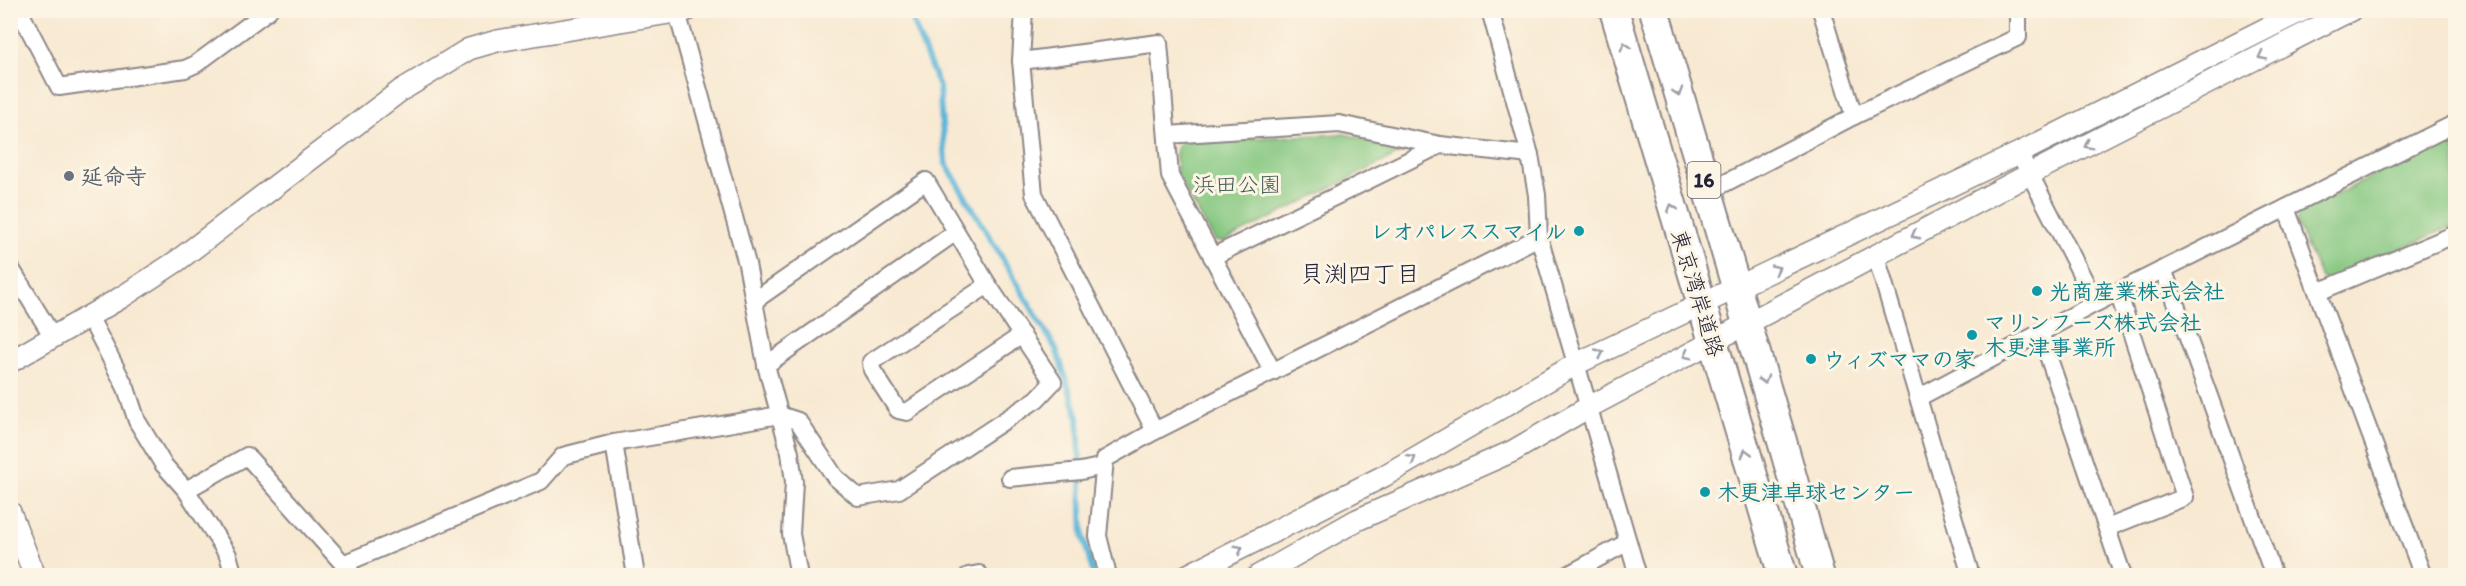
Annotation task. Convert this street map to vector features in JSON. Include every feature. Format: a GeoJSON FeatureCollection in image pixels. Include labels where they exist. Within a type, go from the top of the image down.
{"type":"FeatureCollection","features":[{"type":"Feature","properties":{"kind":"highway","name":"東京湾岸道路"},"geometry":{"type":"LineString","coordinates":[[1614,10],[1783,576]]}},
{"type":"Feature","properties":{"kind":"highway","name":"東京湾岸道路"},"geometry":{"type":"LineString","coordinates":[[1654,10],[1748,324],[1820,576]]}},
{"type":"Feature","properties":{"kind":"street"},"geometry":{"type":"LineString","coordinates":[[19,10],[59,87],[185,69],[196,64],[269,10]]}},
{"type":"Feature","properties":{"kind":"street"},"geometry":{"type":"LineString","coordinates":[[1024,10],[1021,61],[1034,194],[1155,431]]}},
{"type":"Feature","properties":{"kind":"street"},"geometry":{"type":"LineString","coordinates":[[1490,10],[1530,155],[1537,195],[1539,237],[1638,576]]}},
{"type":"Feature","properties":{"kind":"street"},"geometry":{"type":"LineString","coordinates":[[1821,10],[1854,116]]}},
{"type":"Feature","properties":{"kind":"street"},"geometry":{"type":"LineString","coordinates":[[1708,192],[1854,116],[2018,37],[2018,10]]}},
{"type":"Feature","properties":{"kind":"street"},"geometry":{"type":"LineString","coordinates":[[1186,576],[1384,476],[1576,364],[2019,153],[2303,10],[2314,29]]}},
{"type":"Feature","properties":{"kind":"street"},"geometry":{"type":"LineString","coordinates":[[1258,576],[1357,520],[1513,451],[1589,407],[2030,174],[2351,10]]}},
{"type":"Feature","properties":{"kind":"street"},"geometry":{"type":"LineString","coordinates":[[10,362],[177,261],[400,91],[469,49],[497,41],[682,11],[747,264],[766,365],[790,453],[793,472],[791,534],[799,576]]}},
{"type":"Feature","properties":{"kind":"street"},"geometry":{"type":"LineString","coordinates":[[1021,61],[1159,43],[1170,176],[1273,372]]}},
{"type":"Feature","properties":{"kind":"street"},"geometry":{"type":"LineString","coordinates":[[1918,398],[2096,303],[2456,123]]}},
{"type":"Feature","properties":{"kind":"street"},"geometry":{"type":"LineString","coordinates":[[1167,135],[1339,124],[1440,146],[1530,155]]}},
{"type":"Feature","properties":{"kind":"street"},"geometry":{"type":"LineString","coordinates":[[1212,257],[1440,146]]}},
{"type":"Feature","properties":{"kind":"street"},"geometry":{"type":"LineString","coordinates":[[2019,153],[2096,303]]}},
{"type":"Feature","properties":{"kind":"street"},"geometry":{"type":"LineString","coordinates":[[186,490],[247,456],[349,570],[540,481],[562,456],[614,443],[780,415],[798,421],[835,477],[858,497],[899,490],[1037,399],[1053,382],[988,285],[926,181],[754,301]]}},
{"type":"Feature","properties":{"kind":"street"},"geometry":{"type":"LineString","coordinates":[[2286,208],[2423,576]]}},
{"type":"Feature","properties":{"kind":"street"},"geometry":{"type":"LineString","coordinates":[[766,365],[956,232]]}},
{"type":"Feature","properties":{"kind":"street"},"geometry":{"type":"LineString","coordinates":[[2318,292],[2456,234]]}},
{"type":"Feature","properties":{"kind":"street"},"geometry":{"type":"LineString","coordinates":[[1108,576],[1098,536],[1105,459],[1155,431],[1539,237]]}},
{"type":"Feature","properties":{"kind":"street"},"geometry":{"type":"LineString","coordinates":[[1876,256],[1971,576]]}},
{"type":"Feature","properties":{"kind":"street"},"geometry":{"type":"LineString","coordinates":[[10,267],[53,338]]}},
{"type":"Feature","properties":{"kind":"street"},"geometry":{"type":"LineString","coordinates":[[2163,269],[2274,576]]}},
{"type":"Feature","properties":{"kind":"street"},"geometry":{"type":"LineString","coordinates":[[988,285],[871,362],[872,370],[898,410],[907,412],[1022,335]]}},
{"type":"Feature","properties":{"kind":"street"},"geometry":{"type":"LineString","coordinates":[[2107,528],[2185,497],[2118,292]]}},
{"type":"Feature","properties":{"kind":"street"},"geometry":{"type":"LineString","coordinates":[[89,316],[126,388],[137,421],[163,464],[186,490],[228,555],[234,576]]}},
{"type":"Feature","properties":{"kind":"street"},"geometry":{"type":"LineString","coordinates":[[2040,332],[2123,576]]}},
{"type":"Feature","properties":{"kind":"street"},"geometry":{"type":"LineString","coordinates":[[614,443],[636,576]]}},
{"type":"Feature","properties":{"kind":"street"},"geometry":{"type":"LineString","coordinates":[[1010,478],[1081,471],[1104,466]]}},
{"type":"Feature","properties":{"kind":"street"},"geometry":{"type":"LineString","coordinates":[[10,512],[35,576]]}},
{"type":"Feature","properties":{"kind":"street"},"geometry":{"type":"LineString","coordinates":[[1566,576],[1628,542]]}},
{"type":"Feature","properties":{"kind":"green space","name":"浜田公園"},"geometry":{"type":"Polygon","coordinates":[[[1344,134],[1407,150],[1223,242],[1215,241],[1177,175],[1176,148],[1182,141],[1344,134]]]}},
{"type":"Feature","properties":{"kind":"green space"},"geometry":{"type":"Polygon","coordinates":[[[2455,135],[2455,225],[2328,280],[2321,278],[2296,222],[2298,214],[2455,135]]]}},
{"type":"Feature","properties":{"kind":"waterway"},"geometry":{"type":"LineString","coordinates":[[908,10],[939,87],[945,162],[1056,349],[1078,417],[1083,536],[1094,576]]}},
{"type":"Feature","properties":{"kind":"place","name":"延命寺"},"geometry":{"type":"Point","coordinates":[69,176]}},
{"type":"Feature","properties":{"kind":"place","name":"レオパレススマイル"},"geometry":{"type":"Point","coordinates":[1579,231]}},
{"type":"Feature","properties":{"kind":"place","name":"光商産業株式会社"},"geometry":{"type":"Point","coordinates":[2037,291]}},
{"type":"Feature","properties":{"kind":"place","name":"マリンフーズ株式会社 木更津事業所"},"geometry":{"type":"Point","coordinates":[1972,335]}},
{"type":"Feature","properties":{"kind":"place","name":"ウィズママの家"},"geometry":{"type":"Point","coordinates":[1811,359]}},
{"type":"Feature","properties":{"kind":"place","name":"木更津卓球センター"},"geometry":{"type":"Point","coordinates":[1705,492]}},
{"type":"Feature","properties":{"kind":"district","name":"貝渕四丁目"},"geometry":{"type":"Point","coordinates":[1360,274]}}]}
